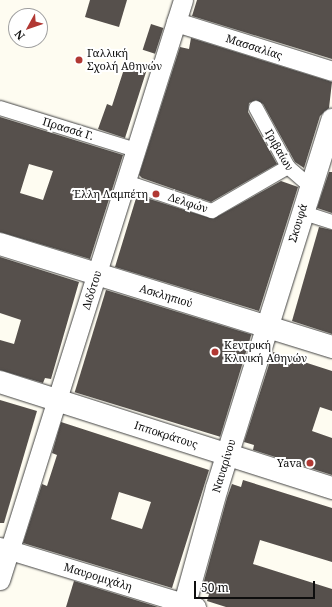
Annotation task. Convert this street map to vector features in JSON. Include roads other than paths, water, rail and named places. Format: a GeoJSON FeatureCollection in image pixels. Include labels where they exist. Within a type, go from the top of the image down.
{"type":"FeatureCollection","features":[{"type":"Feature","properties":{"kind":"street","name":"Διδότου"},"geometry":{"type":"LineString","coordinates":[[0,580],[5,548],[57,400],[183,0]]}},
{"type":"Feature","properties":{"kind":"street","name":"Μασσαλίας"},"geometry":{"type":"LineString","coordinates":[[176,22],[332,71]]}},
{"type":"Feature","properties":{"kind":"street","name":"Πρασσά Γ."},"geometry":{"type":"LineString","coordinates":[[0,108],[136,150]]}},
{"type":"Feature","properties":{"kind":"street","name":"Γριβαίων"},"geometry":{"type":"LineString","coordinates":[[256,108],[288,167],[310,186]]}},
{"type":"Feature","properties":{"kind":"street","name":"Σκουφά"},"geometry":{"type":"LineString","coordinates":[[266,327],[301,212],[332,120]]}},
{"type":"Feature","properties":{"kind":"street","name":"Δελφών"},"geometry":{"type":"LineString","coordinates":[[126,182],[212,211],[288,167]]}},
{"type":"Feature","properties":{"kind":"street"},"geometry":{"type":"LineString","coordinates":[[301,212],[332,222]]}},
{"type":"Feature","properties":{"kind":"street","name":"Ασκληπιού"},"geometry":{"type":"LineString","coordinates":[[0,244],[332,347]]}},
{"type":"Feature","properties":{"kind":"street","name":"Ναυαρίνου"},"geometry":{"type":"LineString","coordinates":[[189,606],[227,455],[266,327]]}},
{"type":"Feature","properties":{"kind":"street","name":"Ιπποκράτους"},"geometry":{"type":"LineString","coordinates":[[0,382],[332,488]]}},
{"type":"Feature","properties":{"kind":"street","name":"Μαυρομιχάλη"},"geometry":{"type":"LineString","coordinates":[[5,548],[189,606]]}},
{"type":"Feature","properties":{"kind":"place","name":"Γαλλική Σχολή Αθηνών"},"geometry":{"type":"Point","coordinates":[79,60]}},
{"type":"Feature","properties":{"kind":"place","name":"Έλλη Λαμπέτη"},"geometry":{"type":"Point","coordinates":[156,194]}},
{"type":"Feature","properties":{"kind":"place","name":"Κεντρική Κλινική Αθηνών"},"geometry":{"type":"Point","coordinates":[215,352]}},
{"type":"Feature","properties":{"kind":"place","name":"Yava"},"geometry":{"type":"Point","coordinates":[310,463]}}]}
